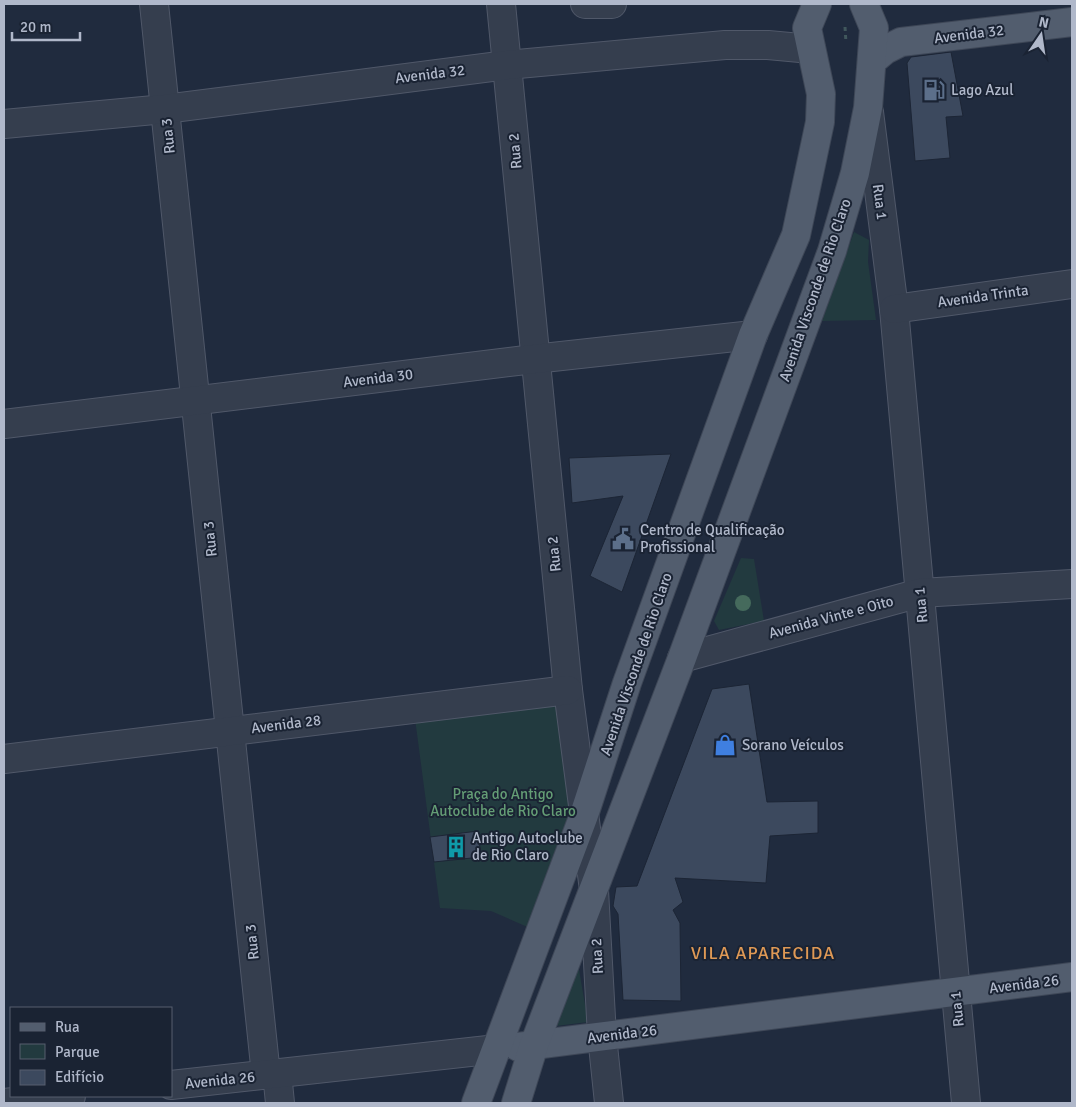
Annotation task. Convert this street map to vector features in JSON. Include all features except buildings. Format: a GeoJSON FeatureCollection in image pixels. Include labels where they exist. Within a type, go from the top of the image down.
{"type":"FeatureCollection","features":[{"type":"Feature","properties":{"kind":"main road"},"geometry":{"type":"LineString","coordinates":[[811,49],[807,28],[817,4]]}},
{"type":"Feature","properties":{"kind":"main road","name":"Avenida Visconde de Rio Claro"},"geometry":{"type":"LineString","coordinates":[[516,1103],[534,1045],[682,658],[832,251],[855,172],[868,108],[874,28],[864,4]]}},
{"type":"Feature","properties":{"kind":"main road","name":"Avenida 32"},"geometry":{"type":"LineString","coordinates":[[872,62],[886,50],[901,42],[1072,22]]}},
{"type":"Feature","properties":{"kind":"main road","name":"Avenida Visconde de Rio Claro"},"geometry":{"type":"LineString","coordinates":[[476,1103],[584,815],[627,684],[753,335],[796,235],[820,122],[821,94],[811,49]]}},
{"type":"Feature","properties":{"kind":"main road","name":"Avenida 26"},"geometry":{"type":"LineString","coordinates":[[497,1049],[1072,978]]}},
{"type":"Feature","properties":{"kind":"street","name":"Rua 3"},"geometry":{"type":"LineString","coordinates":[[154,4],[230,731],[272,1074],[280,1103]]}},
{"type":"Feature","properties":{"kind":"street","name":"Rua 2"},"geometry":{"type":"LineString","coordinates":[[501,4],[534,359],[568,690],[594,890],[602,1036],[609,1103]]}},
{"type":"Feature","properties":{"kind":"street"},"geometry":{"type":"LineString","coordinates":[[585,4],[612,4]]}},
{"type":"Feature","properties":{"kind":"street","name":"Avenida 32"},"geometry":{"type":"LineString","coordinates":[[4,124],[165,109],[507,64],[725,45],[768,45],[811,49]]}},
{"type":"Feature","properties":{"kind":"street","name":"Rua 1"},"geometry":{"type":"LineString","coordinates":[[868,108],[894,308],[966,1103]]}},
{"type":"Feature","properties":{"kind":"street","name":"Avenida Trinta"},"geometry":{"type":"LineString","coordinates":[[894,308],[1072,284]]}},
{"type":"Feature","properties":{"kind":"street","name":"Avenida 30"},"geometry":{"type":"LineString","coordinates":[[4,424],[534,359],[753,335]]}},
{"type":"Feature","properties":{"kind":"street","name":"Avenida Vinte e Oito"},"geometry":{"type":"LineString","coordinates":[[682,658],[920,593],[1072,584]]}},
{"type":"Feature","properties":{"kind":"street","name":"Avenida 28"},"geometry":{"type":"LineString","coordinates":[[4,759],[568,690]]}},
{"type":"Feature","properties":{"kind":"street","name":"Avenida 26"},"geometry":{"type":"LineString","coordinates":[[172,1085],[497,1049]]}},
{"type":"Feature","properties":{"kind":"street"},"geometry":{"type":"LineString","coordinates":[[4,1103],[61,1097]]}},
{"type":"Feature","properties":{"kind":"green space"},"geometry":{"type":"Polygon","coordinates":[[[854,232],[869,240],[868,262],[876,320],[822,321],[854,232]]]}},
{"type":"Feature","properties":{"kind":"green space"},"geometry":{"type":"Polygon","coordinates":[[[741,558],[754,559],[764,621],[719,630],[714,621],[741,558]]]}},
{"type":"Feature","properties":{"kind":"green space","name":"Praça do Antigo Autoclube de Rio Claro"},"geometry":{"type":"Polygon","coordinates":[[[563,693],[582,815],[539,932],[491,911],[440,908],[414,711],[563,693]]]}},
{"type":"Feature","properties":{"kind":"green space"},"geometry":{"type":"Polygon","coordinates":[[[577,958],[588,1022],[556,1026],[577,958]]]}},
{"type":"Feature","properties":{"kind":"place","name":"Lago Azul"},"geometry":{"type":"Point","coordinates":[934,90]}},
{"type":"Feature","properties":{"kind":"place","name":"Centro de Qualificação Profissional"},"geometry":{"type":"Point","coordinates":[623,539]}},
{"type":"Feature","properties":{"kind":"place","name":"Sorano Veículos"},"geometry":{"type":"Point","coordinates":[725,745]}},
{"type":"Feature","properties":{"kind":"place","name":"Antigo Autoclube de Rio Claro"},"geometry":{"type":"Point","coordinates":[456,847]}},
{"type":"Feature","properties":{"kind":"district","name":"VILA APARECIDA"},"geometry":{"type":"Point","coordinates":[763,953]}}]}
